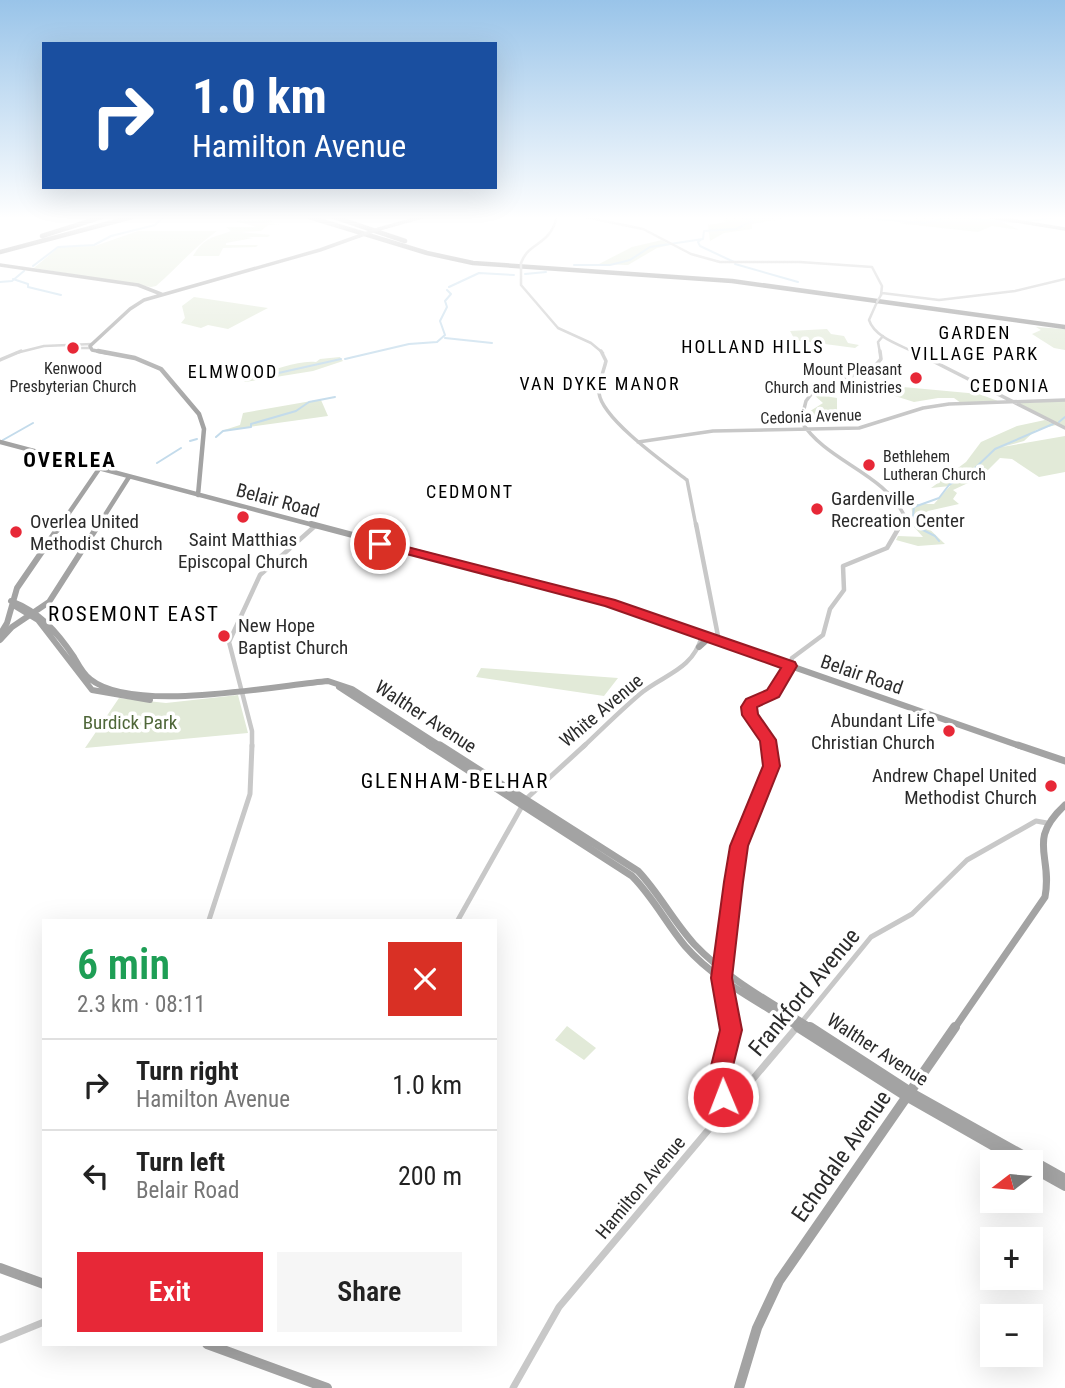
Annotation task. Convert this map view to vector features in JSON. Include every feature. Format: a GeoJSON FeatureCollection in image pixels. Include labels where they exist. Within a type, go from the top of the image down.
{"type":"FeatureCollection","features":[{"type":"Feature","properties":{"kind":"highway"},"geometry":{"type":"LineString","coordinates":[[738,282],[1065,325]]}},
{"type":"Feature","properties":{"kind":"highway"},"geometry":{"type":"LineString","coordinates":[[751,282],[1065,325]]}},
{"type":"Feature","properties":{"kind":"highway"},"geometry":{"type":"LineString","coordinates":[[755,282],[1065,325]]}},
{"type":"Feature","properties":{"kind":"highway"},"geometry":{"type":"LineString","coordinates":[[767,282],[1065,325]]}},
{"type":"Feature","properties":{"kind":"main road"},"geometry":{"type":"LineString","coordinates":[[116,282],[138,285],[161,294]]}},
{"type":"Feature","properties":{"kind":"main road"},"geometry":{"type":"LineString","coordinates":[[91,346],[130,309],[161,294],[205,282]]}},
{"type":"Feature","properties":{"kind":"main road"},"geometry":{"type":"LineString","coordinates":[[91,346],[161,369],[199,414],[204,429],[198,495]]}},
{"type":"Feature","properties":{"kind":"main road","name":"Belair Road"},"geometry":{"type":"LineString","coordinates":[[0,442],[602,601],[781,663],[791,662],[1065,761]]}},
{"type":"Feature","properties":{"kind":"main road"},"geometry":{"type":"LineString","coordinates":[[0,634],[10,619],[11,603],[25,577],[99,469]]}},
{"type":"Feature","properties":{"kind":"main road"},"geometry":{"type":"LineString","coordinates":[[45,618],[49,602],[129,477]]}},
{"type":"Feature","properties":{"kind":"main road"},"geometry":{"type":"LineString","coordinates":[[0,640],[12,627],[49,602]]}},
{"type":"Feature","properties":{"kind":"main road","name":"Walther Avenue"},"geometry":{"type":"LineString","coordinates":[[11,603],[45,618],[88,678],[101,688],[159,696],[321,685],[342,688],[523,802],[636,879],[686,947],[722,974],[908,1094],[1002,1150]]}},
{"type":"Feature","properties":{"kind":"main road","name":"Walther Avenue"},"geometry":{"type":"LineString","coordinates":[[34,613],[81,678],[96,691],[154,700],[241,691]]}},
{"type":"Feature","properties":{"kind":"main road"},"geometry":{"type":"LineString","coordinates":[[699,647],[709,638]]}},
{"type":"Feature","properties":{"kind":"main road"},"geometry":{"type":"LineString","coordinates":[[1047,824],[1062,807]]}},
{"type":"Feature","properties":{"kind":"main road","name":"Echodale Avenue"},"geometry":{"type":"LineString","coordinates":[[739,1388],[757,1328],[779,1282],[1045,897],[1047,890],[1042,847],[1047,824]]}},
{"type":"Feature","properties":{"kind":"main road","name":"Walther Avenue"},"geometry":{"type":"LineString","coordinates":[[908,1094],[1065,1179]]}},
{"type":"Feature","properties":{"kind":"main road"},"geometry":{"type":"LineString","coordinates":[[1043,1174],[1065,1186]]}},
{"type":"Feature","properties":{"kind":"main road"},"geometry":{"type":"LineString","coordinates":[[0,1268],[42,1283]]}},
{"type":"Feature","properties":{"kind":"main road"},"geometry":{"type":"LineString","coordinates":[[222,1346],[327,1388]]}},
{"type":"Feature","properties":{"kind":"street"},"geometry":{"type":"LineString","coordinates":[[521,282],[558,328],[591,343],[603,353],[606,361],[600,387],[601,400],[638,442],[687,480],[719,641]]}},
{"type":"Feature","properties":{"kind":"street"},"geometry":{"type":"LineString","coordinates":[[880,282],[881,294],[869,322],[874,330],[1065,428]]}},
{"type":"Feature","properties":{"kind":"street"},"geometry":{"type":"LineString","coordinates":[[881,294],[937,300],[1012,292],[1054,282]]}},
{"type":"Feature","properties":{"kind":"street"},"geometry":{"type":"LineString","coordinates":[[807,430],[801,419],[809,396],[830,383],[861,374],[875,366],[881,358],[878,342],[883,336]]}},
{"type":"Feature","properties":{"kind":"street"},"geometry":{"type":"LineString","coordinates":[[0,360],[13,353],[71,343],[79,348],[91,346]]}},
{"type":"Feature","properties":{"kind":"street","name":"Cedonia Avenue"},"geometry":{"type":"LineString","coordinates":[[638,442],[713,431],[872,426],[938,405],[1065,400]]}},
{"type":"Feature","properties":{"kind":"street","name":"Hamilton Avenue"},"geometry":{"type":"LineString","coordinates":[[513,1388],[559,1307],[715,1122],[723,1101],[722,1066],[731,1030],[722,974],[738,848],[771,766],[768,740],[750,715],[749,707],[752,702],[773,693],[791,662],[823,635],[832,605],[844,590],[843,566],[889,546],[905,517],[886,490],[819,443],[807,430]]}},
{"type":"Feature","properties":{"kind":"street"},"geometry":{"type":"LineString","coordinates":[[209,919],[248,806],[252,731],[230,650],[230,639],[260,575],[315,526]]}},
{"type":"Feature","properties":{"kind":"street","name":"White Avenue"},"geometry":{"type":"LineString","coordinates":[[459,919],[523,802],[640,694],[679,671],[699,647],[702,636]]}},
{"type":"Feature","properties":{"kind":"street","name":"Frankford Avenue"},"geometry":{"type":"LineString","coordinates":[[715,1122],[735,1103],[871,937],[912,914],[967,860],[1032,825],[1047,824]]}},
{"type":"Feature","properties":{"kind":"street"},"geometry":{"type":"LineString","coordinates":[[0,1340],[42,1323]]}},
{"type":"Feature","properties":{"kind":"green space"},"geometry":{"type":"Polygon","coordinates":[[[119,282],[160,282],[151,287],[119,282]]]}},
{"type":"Feature","properties":{"kind":"green space"},"geometry":{"type":"Polygon","coordinates":[[[194,297],[268,308],[228,329],[208,325],[201,328],[181,323],[185,318],[182,306],[194,297]]]}},
{"type":"Feature","properties":{"kind":"green space","name":"GARDEN VILLAGE PARK"},"geometry":{"type":"Polygon","coordinates":[[[1036,327],[1065,329],[1065,350],[1054,348],[1032,334],[1041,330],[1036,327]]]}},
{"type":"Feature","properties":{"kind":"green space"},"geometry":{"type":"Polygon","coordinates":[[[827,329],[831,334],[844,336],[848,343],[859,345],[855,348],[795,340],[790,331],[827,329]]]}},
{"type":"Feature","properties":{"kind":"green space"},"geometry":{"type":"Polygon","coordinates":[[[340,357],[343,361],[313,371],[245,382],[242,377],[300,363],[340,357]]]}},
{"type":"Feature","properties":{"kind":"green space"},"geometry":{"type":"Polygon","coordinates":[[[838,381],[979,394],[998,401],[961,403],[954,398],[938,398],[914,402],[876,390],[829,385],[838,381]]]}},
{"type":"Feature","properties":{"kind":"green space"},"geometry":{"type":"Polygon","coordinates":[[[813,394],[837,398],[837,420],[807,413],[823,403],[813,394]]]}},
{"type":"Feature","properties":{"kind":"green space"},"geometry":{"type":"Polygon","coordinates":[[[321,400],[328,416],[221,431],[240,425],[243,413],[321,400]]]}},
{"type":"Feature","properties":{"kind":"green space"},"geometry":{"type":"Polygon","coordinates":[[[1065,401],[1065,427],[1018,403],[1065,401]]]}},
{"type":"Feature","properties":{"kind":"green space"},"geometry":{"type":"Polygon","coordinates":[[[1045,420],[1056,425],[1036,430],[1024,441],[1002,447],[1065,436],[1065,472],[1039,477],[1012,459],[1000,458],[981,477],[953,490],[957,493],[953,499],[959,504],[928,511],[922,515],[923,523],[945,544],[918,546],[896,540],[898,536],[923,537],[914,527],[911,504],[934,504],[950,486],[931,488],[966,462],[981,442],[1017,426],[1045,420]]]}},
{"type":"Feature","properties":{"kind":"green space"},"geometry":{"type":"Polygon","coordinates":[[[481,668],[618,678],[604,696],[476,677],[481,668]]]}},
{"type":"Feature","properties":{"kind":"green space","name":"Burdick Park"},"geometry":{"type":"Polygon","coordinates":[[[238,695],[248,733],[85,748],[119,698],[166,703],[238,695]]]}},
{"type":"Feature","properties":{"kind":"green space"},"geometry":{"type":"Polygon","coordinates":[[[567,1026],[596,1048],[584,1060],[555,1040],[567,1026]]]}},
{"type":"Feature","properties":{"kind":"waterway"},"geometry":{"type":"LineString","coordinates":[[21,282],[28,284],[28,287],[61,295]]}},
{"type":"Feature","properties":{"kind":"waterway"},"geometry":{"type":"LineString","coordinates":[[449,287],[460,282]]}},
{"type":"Feature","properties":{"kind":"waterway"},"geometry":{"type":"LineString","coordinates":[[345,359],[409,344],[437,342],[445,335],[440,321],[447,307],[445,301],[451,294],[447,290]]}},
{"type":"Feature","properties":{"kind":"waterway"},"geometry":{"type":"LineString","coordinates":[[445,338],[492,343]]}},
{"type":"Feature","properties":{"kind":"waterway"},"geometry":{"type":"LineString","coordinates":[[256,378],[341,359]]}},
{"type":"Feature","properties":{"kind":"waterway"},"geometry":{"type":"LineString","coordinates":[[216,437],[223,431],[251,427],[251,424],[296,411],[309,402],[335,397]]}},
{"type":"Feature","properties":{"kind":"waterway"},"geometry":{"type":"LineString","coordinates":[[1059,422],[1065,417]]}},
{"type":"Feature","properties":{"kind":"waterway"},"geometry":{"type":"LineString","coordinates":[[3,440],[33,423]]}},
{"type":"Feature","properties":{"kind":"waterway"},"geometry":{"type":"LineString","coordinates":[[913,517],[914,507],[939,498],[949,485],[972,471],[995,449],[1053,424]]}},
{"type":"Feature","properties":{"kind":"waterway"},"geometry":{"type":"LineString","coordinates":[[190,441],[197,439]]}},
{"type":"Feature","properties":{"kind":"waterway"},"geometry":{"type":"LineString","coordinates":[[157,463],[181,448]]}},
{"type":"Feature","properties":{"kind":"waterway"},"geometry":{"type":"LineString","coordinates":[[916,523],[915,526],[935,536],[939,541]]}},
{"type":"Feature","properties":{"kind":"place","name":"Kenwood Presbyterian Church"},"geometry":{"type":"Point","coordinates":[73,348]}},
{"type":"Feature","properties":{"kind":"place","name":"Mount Pleasant Church and Ministries"},"geometry":{"type":"Point","coordinates":[916,378]}},
{"type":"Feature","properties":{"kind":"place","name":"Bethlehem Lutheran Church"},"geometry":{"type":"Point","coordinates":[869,465]}},
{"type":"Feature","properties":{"kind":"place","name":"Gardenville Recreation Center"},"geometry":{"type":"Point","coordinates":[817,509]}},
{"type":"Feature","properties":{"kind":"place","name":"Saint Matthias Episcopal Church"},"geometry":{"type":"Point","coordinates":[243,517]}},
{"type":"Feature","properties":{"kind":"place","name":"Overlea United Methodist Church"},"geometry":{"type":"Point","coordinates":[16,532]}},
{"type":"Feature","properties":{"kind":"place","name":"New Hope Baptist Church"},"geometry":{"type":"Point","coordinates":[224,636]}},
{"type":"Feature","properties":{"kind":"place","name":"Abundant Life Christian Church"},"geometry":{"type":"Point","coordinates":[949,731]}},
{"type":"Feature","properties":{"kind":"place","name":"Andrew Chapel United Methodist Church"},"geometry":{"type":"Point","coordinates":[1051,786]}},
{"type":"Feature","properties":{"kind":"district","name":"GARDEN VILLAGE PARK"},"geometry":{"type":"Point","coordinates":[975,343]}},
{"type":"Feature","properties":{"kind":"district","name":"HOLLAND HILLS"},"geometry":{"type":"Point","coordinates":[753,347]}},
{"type":"Feature","properties":{"kind":"district","name":"ELMWOOD"},"geometry":{"type":"Point","coordinates":[233,372]}},
{"type":"Feature","properties":{"kind":"district","name":"VAN DYKE MANOR"},"geometry":{"type":"Point","coordinates":[600,384]}},
{"type":"Feature","properties":{"kind":"district","name":"CEDONIA"},"geometry":{"type":"Point","coordinates":[1010,386]}},
{"type":"Feature","properties":{"kind":"district","name":"OVERLEA"},"geometry":{"type":"Point","coordinates":[70,460]}},
{"type":"Feature","properties":{"kind":"district","name":"CEDMONT"},"geometry":{"type":"Point","coordinates":[470,492]}},
{"type":"Feature","properties":{"kind":"district","name":"ROSEMONT EAST"},"geometry":{"type":"Point","coordinates":[134,614]}},
{"type":"Feature","properties":{"kind":"district","name":"GLENHAM-BELHAR"},"geometry":{"type":"Point","coordinates":[455,781]}},
{"type":"Feature","properties":{"kind":"route"},"geometry":{"type":"LineString","coordinates":[[380,544],[610,603],[790,666],[773,693],[752,702],[749,707],[750,715],[768,740],[771,766],[739,846],[733,882],[722,978],[731,1030],[722,1066],[723,1097]]}}]}
